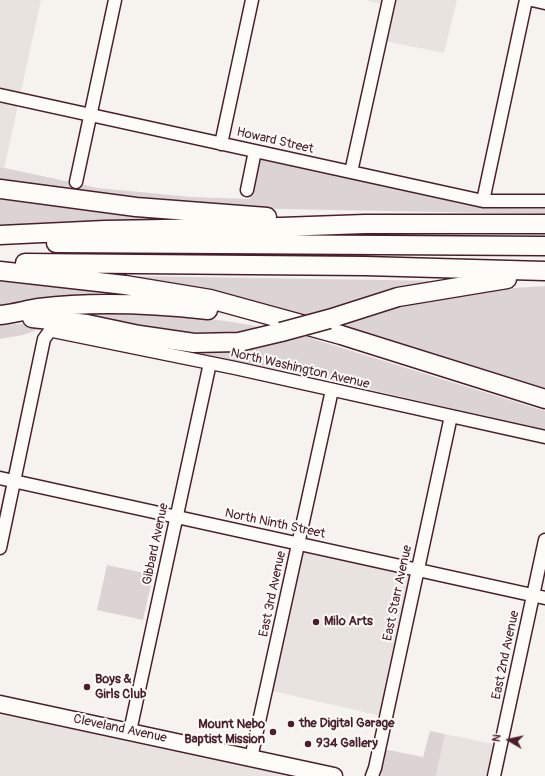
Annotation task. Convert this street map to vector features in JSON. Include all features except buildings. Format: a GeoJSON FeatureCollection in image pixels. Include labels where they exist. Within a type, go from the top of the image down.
{"type":"FeatureCollection","features":[{"type":"Feature","properties":{"kind":"highway"},"geometry":{"type":"LineString","coordinates":[[0,188],[136,207],[365,224]]}},
{"type":"Feature","properties":{"kind":"highway"},"geometry":{"type":"LineString","coordinates":[[0,235],[105,230],[365,224],[545,224]]}},
{"type":"Feature","properties":{"kind":"highway"},"geometry":{"type":"LineString","coordinates":[[0,243],[545,246]]}},
{"type":"Feature","properties":{"kind":"highway"},"geometry":{"type":"LineString","coordinates":[[0,263],[365,266],[543,271]]}},
{"type":"Feature","properties":{"kind":"highway"},"geometry":{"type":"LineString","coordinates":[[0,271],[125,284],[210,299],[283,326]]}},
{"type":"Feature","properties":{"kind":"highway"},"geometry":{"type":"LineString","coordinates":[[1,315],[87,324],[146,336],[194,343],[239,342],[283,326],[329,319],[398,297],[500,280],[543,271]]}},
{"type":"Feature","properties":{"kind":"highway"},"geometry":{"type":"LineString","coordinates":[[1,315],[40,308],[78,305],[175,306],[283,326],[342,335],[545,399]]}},
{"type":"Feature","properties":{"kind":"main road","name":"Cleveland Avenue"},"geometry":{"type":"LineString","coordinates":[[0,704],[334,776]]}},
{"type":"Feature","properties":{"kind":"street"},"geometry":{"type":"LineString","coordinates":[[76,182],[115,0]]}},
{"type":"Feature","properties":{"kind":"street"},"geometry":{"type":"LineString","coordinates":[[221,144],[252,0]]}},
{"type":"Feature","properties":{"kind":"street"},"geometry":{"type":"LineString","coordinates":[[351,172],[388,0]]}},
{"type":"Feature","properties":{"kind":"street"},"geometry":{"type":"LineString","coordinates":[[483,201],[526,0]]}},
{"type":"Feature","properties":{"kind":"street"},"geometry":{"type":"LineString","coordinates":[[532,0],[545,3]]}},
{"type":"Feature","properties":{"kind":"street","name":"Howard Street"},"geometry":{"type":"LineString","coordinates":[[0,95],[483,201],[545,201]]}},
{"type":"Feature","properties":{"kind":"street"},"geometry":{"type":"LineString","coordinates":[[247,190],[255,151]]}},
{"type":"Feature","properties":{"kind":"street","name":"North Washington Avenue"},"geometry":{"type":"LineString","coordinates":[[14,481],[44,339],[49,332],[58,331],[545,437]]}},
{"type":"Feature","properties":{"kind":"street","name":"Gibbard Avenue"},"geometry":{"type":"LineString","coordinates":[[130,731],[210,363]]}},
{"type":"Feature","properties":{"kind":"street","name":"East 3rd Avenue"},"geometry":{"type":"LineString","coordinates":[[251,758],[332,390]]}},
{"type":"Feature","properties":{"kind":"street","name":"East Starr Avenue"},"geometry":{"type":"LineString","coordinates":[[372,776],[451,416]]}},
{"type":"Feature","properties":{"kind":"street","name":"North Ninth Street"},"geometry":{"type":"LineString","coordinates":[[0,478],[539,596]]}},
{"type":"Feature","properties":{"kind":"street"},"geometry":{"type":"LineString","coordinates":[[0,548],[14,481]]}},
{"type":"Feature","properties":{"kind":"street","name":"East 2nd Avenue"},"geometry":{"type":"LineString","coordinates":[[494,776],[539,596],[545,540]]}},
{"type":"Feature","properties":{"kind":"shaded area"},"geometry":{"type":"Polygon","coordinates":[[[0,0],[41,0],[4,169],[0,167],[0,0]]]}},
{"type":"Feature","properties":{"kind":"shaded area"},"geometry":{"type":"Polygon","coordinates":[[[365,0],[457,0],[444,53],[380,40],[387,5],[365,0]]]}},
{"type":"Feature","properties":{"kind":"shaded area"},"geometry":{"type":"Polygon","coordinates":[[[260,158],[455,203],[493,208],[545,209],[545,214],[229,208],[0,181],[0,167],[98,188],[191,197],[250,199],[260,158]]]}},
{"type":"Feature","properties":{"kind":"shaded area"},"geometry":{"type":"Polygon","coordinates":[[[0,196],[244,222],[0,225],[0,196]]]}},
{"type":"Feature","properties":{"kind":"shaded area"},"geometry":{"type":"Polygon","coordinates":[[[134,276],[444,281],[313,318],[134,279],[134,276]]]}},
{"type":"Feature","properties":{"kind":"shaded area"},"geometry":{"type":"Polygon","coordinates":[[[0,281],[83,288],[146,297],[0,309],[0,281]]]}},
{"type":"Feature","properties":{"kind":"shaded area"},"geometry":{"type":"Polygon","coordinates":[[[545,286],[545,389],[336,323],[424,299],[498,289],[545,286]]]}},
{"type":"Feature","properties":{"kind":"shaded area"},"geometry":{"type":"Polygon","coordinates":[[[103,311],[208,319],[271,329],[205,338],[63,312],[103,311]]]}},
{"type":"Feature","properties":{"kind":"shaded area"},"geometry":{"type":"Polygon","coordinates":[[[19,324],[49,326],[23,335],[0,339],[0,325],[19,324]]]}},
{"type":"Feature","properties":{"kind":"shaded area"},"geometry":{"type":"Polygon","coordinates":[[[297,334],[545,411],[545,430],[307,375],[181,350],[216,350],[297,334]]]}},
{"type":"Feature","properties":{"kind":"shaded area"},"geometry":{"type":"Polygon","coordinates":[[[306,552],[408,574],[410,577],[380,714],[377,715],[272,691],[302,555],[306,552]]]}},
{"type":"Feature","properties":{"kind":"shaded area"},"geometry":{"type":"Polygon","coordinates":[[[107,565],[153,575],[143,620],[97,610],[107,565]]]}},
{"type":"Feature","properties":{"kind":"shaded area"},"geometry":{"type":"Polygon","coordinates":[[[0,702],[333,776],[0,776],[0,702]]]}},
{"type":"Feature","properties":{"kind":"shaded area"},"geometry":{"type":"Polygon","coordinates":[[[430,731],[445,734],[436,776],[381,776],[382,770],[378,770],[383,749],[423,757],[430,731]]]}},
{"type":"Feature","properties":{"kind":"shaded area"},"geometry":{"type":"Polygon","coordinates":[[[445,734],[499,745],[492,776],[436,776],[445,734]]]}},
{"type":"Feature","properties":{"kind":"place","name":"Milo Arts"},"geometry":{"type":"Point","coordinates":[316,622]}},
{"type":"Feature","properties":{"kind":"place","name":"Boys & Girls Club"},"geometry":{"type":"Point","coordinates":[87,687]}},
{"type":"Feature","properties":{"kind":"place","name":"the Digital Garage"},"geometry":{"type":"Point","coordinates":[291,724]}},
{"type":"Feature","properties":{"kind":"place","name":"Mount Nebo Baptist Mission"},"geometry":{"type":"Point","coordinates":[273,732]}},
{"type":"Feature","properties":{"kind":"place","name":"934 Gallery"},"geometry":{"type":"Point","coordinates":[308,744]}}]}
